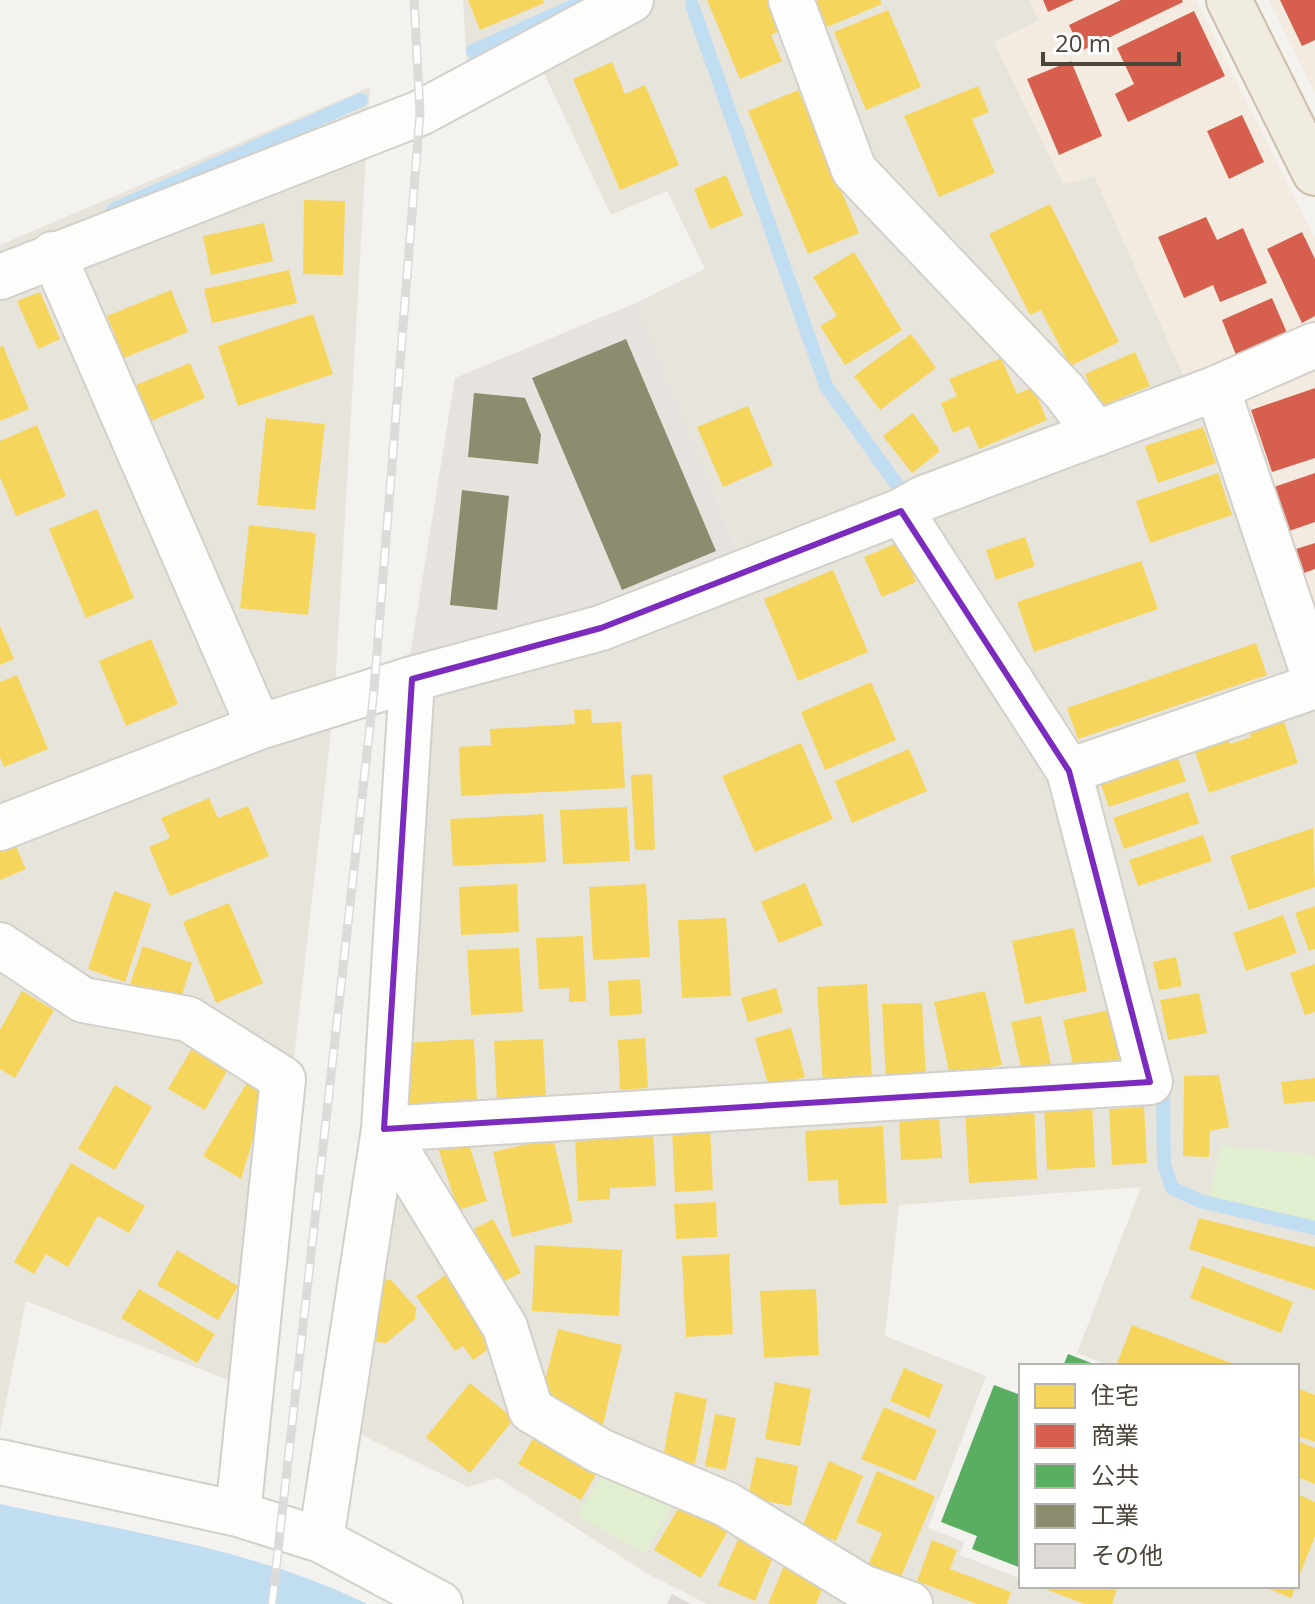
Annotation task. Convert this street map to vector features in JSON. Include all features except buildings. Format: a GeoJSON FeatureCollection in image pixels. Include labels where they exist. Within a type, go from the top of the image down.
{"type":"FeatureCollection","features":[{"type":"Feature","properties":{"kind":"highway"},"geometry":{"type":"LineString","coordinates":[[1229,0],[1315,173]]}},
{"type":"Feature","properties":{"kind":"street"},"geometry":{"type":"LineString","coordinates":[[0,277],[420,113],[631,0]]}},
{"type":"Feature","properties":{"kind":"street"},"geometry":{"type":"LineString","coordinates":[[791,0],[854,170],[1065,392],[1096,434]]}},
{"type":"Feature","properties":{"kind":"street"},"geometry":{"type":"LineString","coordinates":[[53,254],[259,727]]}},
{"type":"Feature","properties":{"kind":"street"},"geometry":{"type":"LineString","coordinates":[[0,828],[259,727],[412,679],[601,628],[912,504],[1217,388],[1315,345]]}},
{"type":"Feature","properties":{"kind":"street"},"geometry":{"type":"LineString","coordinates":[[1217,388],[1315,679]]}},
{"type":"Feature","properties":{"kind":"street"},"geometry":{"type":"LineString","coordinates":[[384,1129],[1150,1082],[1080,768],[912,504]]}},
{"type":"Feature","properties":{"kind":"street"},"geometry":{"type":"LineString","coordinates":[[321,1540],[384,1129],[412,679]]}},
{"type":"Feature","properties":{"kind":"street"},"geometry":{"type":"LineString","coordinates":[[1080,768],[1315,686]]}},
{"type":"Feature","properties":{"kind":"street"},"geometry":{"type":"LineString","coordinates":[[0,945],[83,1000],[188,1019],[283,1079],[238,1514]]}},
{"type":"Feature","properties":{"kind":"street"},"geometry":{"type":"LineString","coordinates":[[384,1129],[505,1327],[531,1410],[600,1451],[726,1504],[862,1587],[910,1604]]}},
{"type":"Feature","properties":{"kind":"street"},"geometry":{"type":"LineString","coordinates":[[0,1462],[238,1514],[321,1540],[440,1604]]}},
{"type":"Feature","properties":{"kind":"highlighted area"},"geometry":{"type":"Polygon","coordinates":[[[901,511],[1069,771],[1150,1082],[384,1129],[412,679],[601,628],[901,511]]]}},
{"type":"Feature","properties":{"kind":"shaded area"},"geometry":{"type":"Polygon","coordinates":[[[463,0],[1030,0],[1039,21],[995,42],[1095,177],[1188,385],[1315,640],[1315,1155],[1221,1146],[1209,1199],[1315,1221],[1315,1604],[707,1604],[648,1574],[498,1478],[468,1487],[333,1421],[408,668],[741,556],[636,303],[705,269],[667,191],[611,215],[540,65],[469,101],[463,0]]]}},
{"type":"Feature","properties":{"kind":"shaded area"},"geometry":{"type":"Polygon","coordinates":[[[1030,0],[1196,0],[1315,238],[1315,640],[1188,386],[1095,177],[1063,184],[994,43],[1039,22],[1030,0]]]}},
{"type":"Feature","properties":{"kind":"shaded area"},"geometry":{"type":"Polygon","coordinates":[[[1269,0],[1315,0],[1315,93],[1269,0]]]}},
{"type":"Feature","properties":{"kind":"shaded area"},"geometry":{"type":"Polygon","coordinates":[[[370,87],[334,706],[256,1391],[26,1301],[0,1432],[0,245],[370,87]]]}},
{"type":"Feature","properties":{"kind":"shaded area"},"geometry":{"type":"Polygon","coordinates":[[[636,303],[741,557],[597,614],[408,668],[455,378],[636,303]]]}},
{"type":"Feature","properties":{"kind":"green space"},"geometry":{"type":"Polygon","coordinates":[[[1221,1146],[1315,1155],[1315,1221],[1209,1199],[1221,1146]]]}},
{"type":"Feature","properties":{"kind":"green space"},"geometry":{"type":"Polygon","coordinates":[[[609,1462],[682,1490],[645,1554],[577,1515],[609,1462]]]}},
{"type":"Feature","properties":{"kind":"water"},"geometry":{"type":"Polygon","coordinates":[[[0,1504],[233,1555],[324,1585],[367,1604],[0,1604],[0,1504]]]}},
{"type":"Feature","properties":{"kind":"waterway"},"geometry":{"type":"LineString","coordinates":[[473,51],[587,0]]}},
{"type":"Feature","properties":{"kind":"waterway"},"geometry":{"type":"LineString","coordinates":[[692,5],[826,386],[908,500]]}},
{"type":"Feature","properties":{"kind":"waterway"},"geometry":{"type":"LineString","coordinates":[[113,210],[361,100]]}},
{"type":"Feature","properties":{"kind":"waterway"},"geometry":{"type":"LineString","coordinates":[[1163,1083],[1164,1164],[1172,1188],[1200,1201],[1315,1228]]}},
{"type":"Feature","properties":{"kind":"railway"},"geometry":{"type":"LineString","coordinates":[[272,1604],[374,690],[420,113],[414,0]]}}]}
